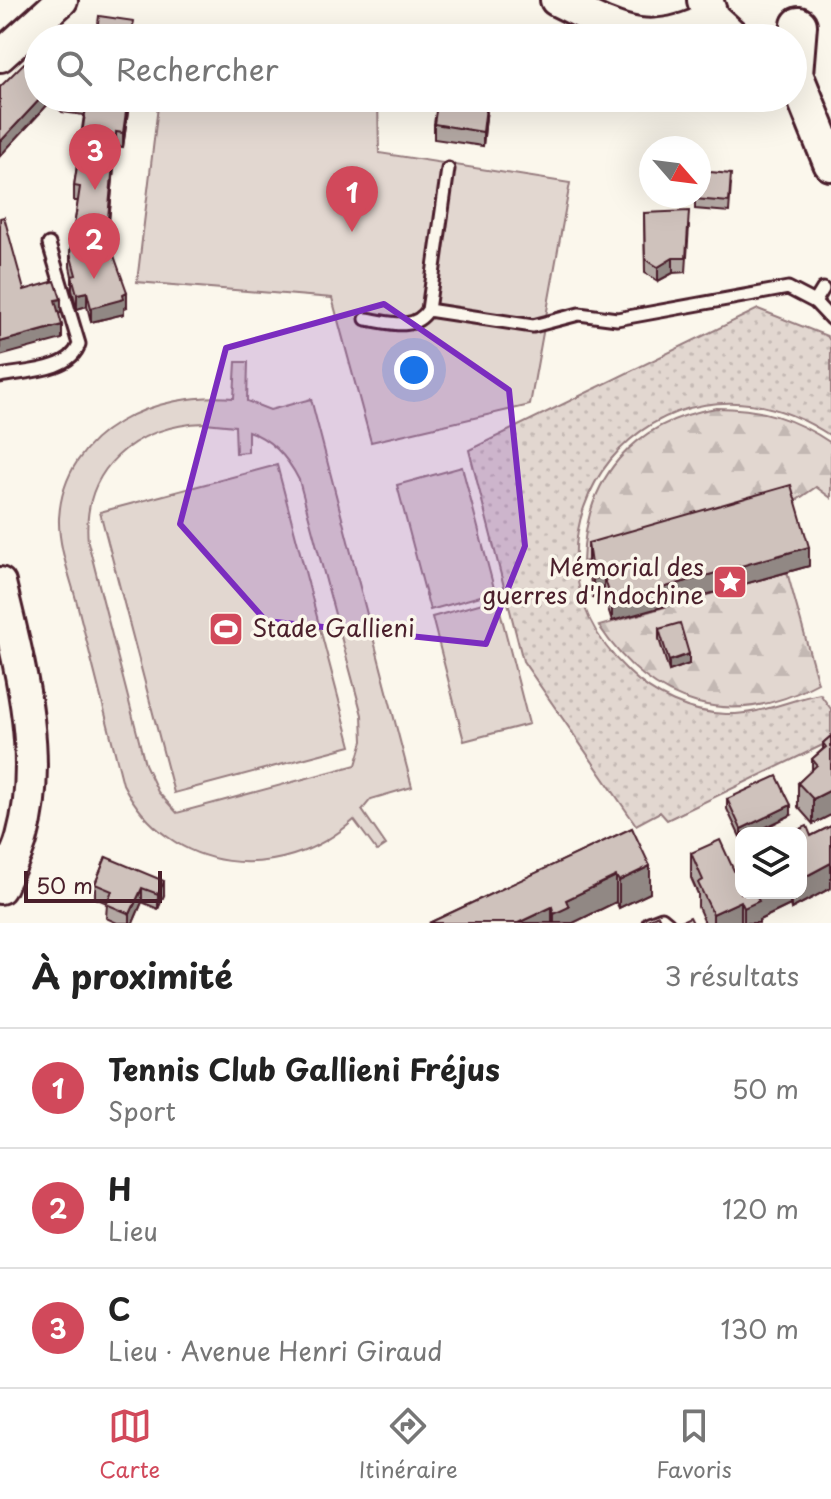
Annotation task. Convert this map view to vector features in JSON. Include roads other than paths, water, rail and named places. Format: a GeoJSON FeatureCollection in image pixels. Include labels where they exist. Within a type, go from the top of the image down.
{"type":"FeatureCollection","features":[{"type":"Feature","properties":{"kind":"main road"},"geometry":{"type":"LineString","coordinates":[[807,104],[831,163]]}},
{"type":"Feature","properties":{"kind":"main road"},"geometry":{"type":"LineString","coordinates":[[800,112],[831,163]]}},
{"type":"Feature","properties":{"kind":"street"},"geometry":{"type":"LineString","coordinates":[[35,24],[62,0]]}},
{"type":"Feature","properties":{"kind":"street"},"geometry":{"type":"LineString","coordinates":[[556,0],[614,24]]}},
{"type":"Feature","properties":{"kind":"street"},"geometry":{"type":"LineString","coordinates":[[0,56],[24,34]]}},
{"type":"Feature","properties":{"kind":"street"},"geometry":{"type":"LineString","coordinates":[[0,583],[28,720],[30,771],[22,838],[1,885]]}},
{"type":"Feature","properties":{"kind":"street"},"geometry":{"type":"LineString","coordinates":[[0,676],[9,722],[14,788],[1,885]]}},
{"type":"Feature","properties":{"kind":"lane"},"geometry":{"type":"LineString","coordinates":[[366,319],[407,325],[422,320],[428,310],[448,169]]}},
{"type":"Feature","properties":{"kind":"lane"},"geometry":{"type":"LineString","coordinates":[[0,376],[67,362],[76,354],[79,344],[49,244]]}},
{"type":"Feature","properties":{"kind":"lane"},"geometry":{"type":"LineString","coordinates":[[428,310],[533,326],[579,314],[617,319],[788,288],[815,302],[831,319]]}},
{"type":"Feature","properties":{"kind":"lane"},"geometry":{"type":"LineString","coordinates":[[815,302],[823,289]]}},
{"type":"Feature","properties":{"kind":"lane"},"geometry":{"type":"LineString","coordinates":[[649,923],[662,918],[668,923]]}},
{"type":"Feature","properties":{"kind":"place","name":"C"},"geometry":{"type":"Point","coordinates":[95,190]}},
{"type":"Feature","properties":{"kind":"place","name":"Tennis Club Gallieni Fréjus"},"geometry":{"type":"Point","coordinates":[352,232]}},
{"type":"Feature","properties":{"kind":"place","name":"H"},"geometry":{"type":"Point","coordinates":[94,279]}},
{"type":"Feature","properties":{"kind":"place","name":"Mémorial des guerres d'Indochine"},"geometry":{"type":"Point","coordinates":[730,582]}},
{"type":"Feature","properties":{"kind":"place","name":"Stade Gallieni"},"geometry":{"type":"Point","coordinates":[226,629]}}]}
